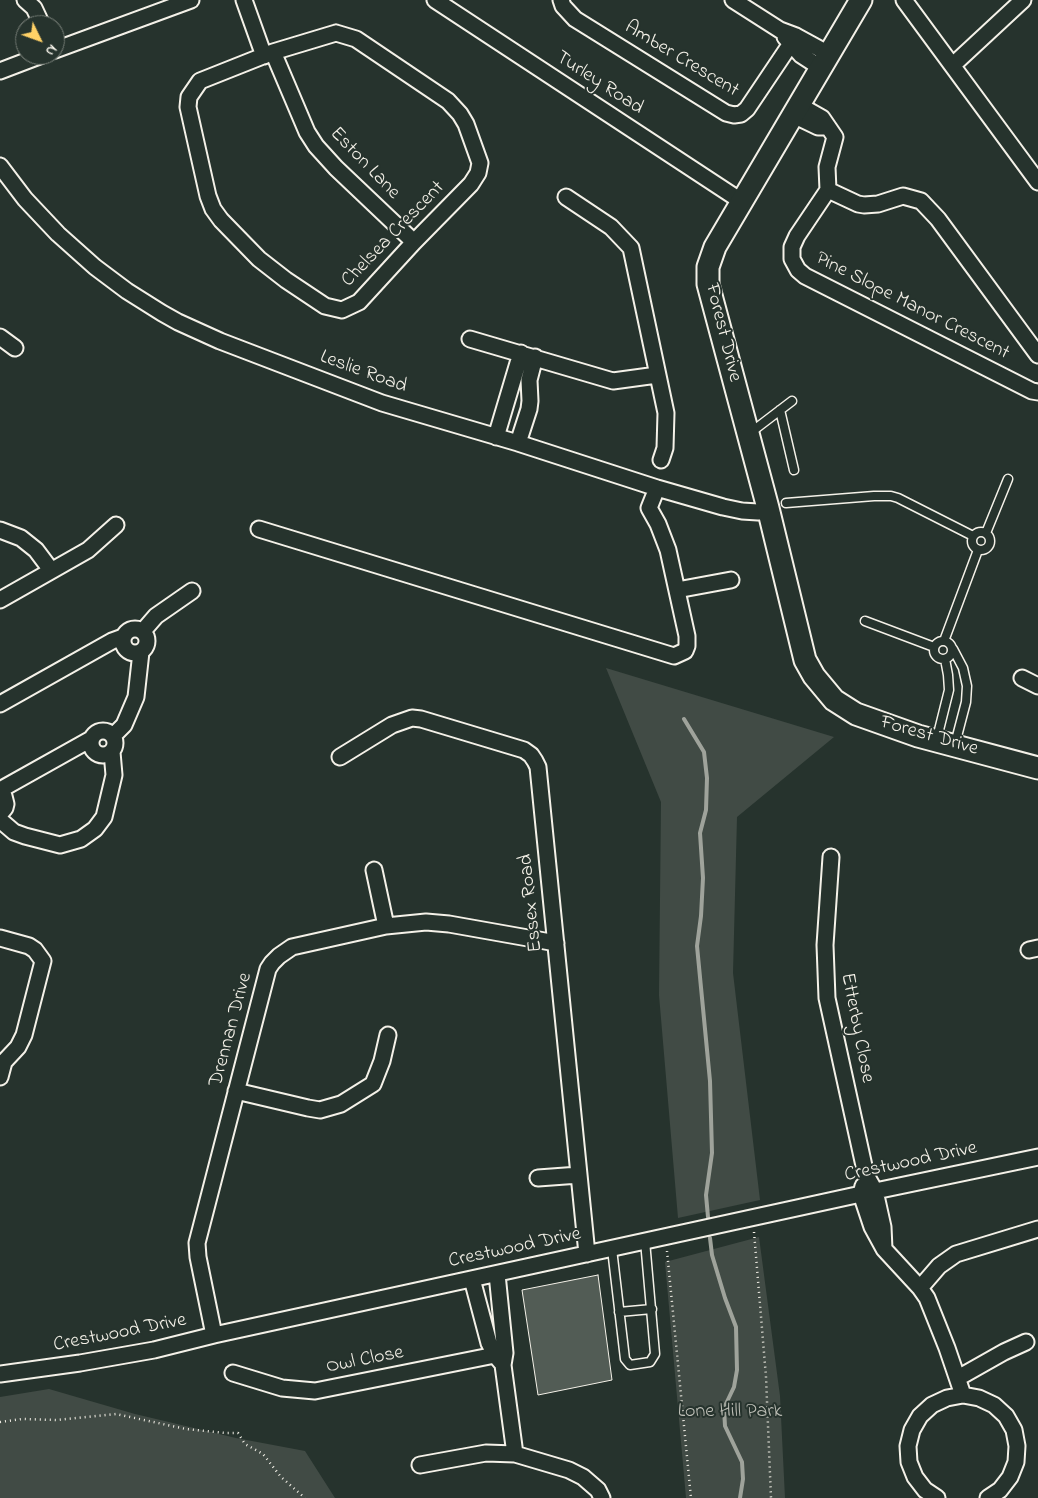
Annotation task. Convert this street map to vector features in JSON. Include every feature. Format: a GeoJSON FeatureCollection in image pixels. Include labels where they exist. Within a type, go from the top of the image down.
{"type":"FeatureCollection","features":[{"type":"Feature","properties":{"kind":"street"},"geometry":{"type":"LineString","coordinates":[[25,0],[34,8],[37,15]]}},
{"type":"Feature","properties":{"kind":"street"},"geometry":{"type":"LineString","coordinates":[[65,46],[190,0]]}},
{"type":"Feature","properties":{"kind":"street","name":"Eston Lane"},"geometry":{"type":"LineString","coordinates":[[244,0],[268,54],[307,132],[316,146],[336,168],[414,242]]}},
{"type":"Feature","properties":{"kind":"street","name":"Turley Road"},"geometry":{"type":"LineString","coordinates":[[436,0],[741,201]]}},
{"type":"Feature","properties":{"kind":"street","name":"Amber Crescent"},"geometry":{"type":"LineString","coordinates":[[560,0],[575,19],[726,113],[734,115],[741,114],[747,109],[793,40]]}},
{"type":"Feature","properties":{"kind":"street"},"geometry":{"type":"LineString","coordinates":[[733,0],[793,40],[801,55],[825,61]]}},
{"type":"Feature","properties":{"kind":"street","name":"Forest Drive"},"geometry":{"type":"LineString","coordinates":[[861,0],[741,201],[710,258],[708,279],[748,435],[777,506],[805,660],[814,676],[828,692],[947,738],[1038,768]]}},
{"type":"Feature","properties":{"kind":"street"},"geometry":{"type":"LineString","coordinates":[[904,0],[1038,182]]}},
{"type":"Feature","properties":{"kind":"street"},"geometry":{"type":"LineString","coordinates":[[953,65],[1023,0]]}},
{"type":"Feature","properties":{"kind":"street","name":"Chelsea Crescent"},"geometry":{"type":"LineString","coordinates":[[328,34],[343,34],[356,39],[448,101],[466,124],[480,163],[478,173],[471,184],[359,302],[342,310],[334,310],[325,306],[259,259],[221,220],[213,209],[208,196],[188,107],[189,97],[200,81],[268,54],[328,34]]}},
{"type":"Feature","properties":{"kind":"street"},"geometry":{"type":"LineString","coordinates":[[0,71],[16,65]]}},
{"type":"Feature","properties":{"kind":"street"},"geometry":{"type":"LineString","coordinates":[[796,110],[818,127],[828,127],[833,133],[835,140],[827,167],[828,190]]}},
{"type":"Feature","properties":{"kind":"street","name":"Leslie Road"},"geometry":{"type":"LineString","coordinates":[[0,166],[25,199],[77,252],[126,290],[178,322],[220,341],[360,395],[723,508],[758,512],[777,506]]}},
{"type":"Feature","properties":{"kind":"street","name":"Pine Slope Manor Crescent"},"geometry":{"type":"LineString","coordinates":[[1038,354],[938,219],[921,201],[902,196],[878,204],[864,205],[828,190],[797,236],[792,248],[792,259],[798,270],[814,281],[1032,391],[1038,392]]}},
{"type":"Feature","properties":{"kind":"street"},"geometry":{"type":"LineString","coordinates":[[566,197],[611,226],[631,248],[666,413],[665,448],[661,460]]}},
{"type":"Feature","properties":{"kind":"street"},"geometry":{"type":"LineString","coordinates":[[0,337],[15,348]]}},
{"type":"Feature","properties":{"kind":"street"},"geometry":{"type":"LineString","coordinates":[[470,339],[613,380],[657,375]]}},
{"type":"Feature","properties":{"kind":"street"},"geometry":{"type":"LineString","coordinates":[[496,436],[528,355]]}},
{"type":"Feature","properties":{"kind":"street"},"geometry":{"type":"LineString","coordinates":[[518,443],[530,401],[528,355]]}},
{"type":"Feature","properties":{"kind":"street"},"geometry":{"type":"LineString","coordinates":[[260,529],[674,656],[685,651],[687,636],[668,550],[658,524],[649,508],[657,488]]}},
{"type":"Feature","properties":{"kind":"street"},"geometry":{"type":"LineString","coordinates":[[0,600],[88,550],[116,525]]}},
{"type":"Feature","properties":{"kind":"street"},"geometry":{"type":"LineString","coordinates":[[0,530],[21,538],[36,550],[51,570]]}},
{"type":"Feature","properties":{"kind":"street"},"geometry":{"type":"LineString","coordinates":[[678,590],[731,580]]}},
{"type":"Feature","properties":{"kind":"street"},"geometry":{"type":"LineString","coordinates":[[142,631],[156,616],[192,592]]}},
{"type":"Feature","properties":{"kind":"street"},"geometry":{"type":"LineString","coordinates":[[0,704],[112,641],[123,637],[131,629],[139,629],[147,638],[144,650],[128,652],[123,645],[123,637]]}},
{"type":"Feature","properties":{"kind":"street"},"geometry":{"type":"LineString","coordinates":[[113,736],[124,725],[136,698],[140,652]]}},
{"type":"Feature","properties":{"kind":"street"},"geometry":{"type":"LineString","coordinates":[[1022,678],[1038,686]]}},
{"type":"Feature","properties":{"kind":"street","name":"Essex Road"},"geometry":{"type":"LineString","coordinates":[[340,757],[392,725],[412,718],[422,719],[524,750],[531,755],[538,767],[587,1254]]}},
{"type":"Feature","properties":{"kind":"street"},"geometry":{"type":"LineString","coordinates":[[0,814],[6,804],[4,796],[0,791],[91,739],[99,731],[107,731],[113,736],[115,744],[112,752],[114,775],[104,817],[95,830],[80,839],[60,844],[14,832],[0,820]]}},
{"type":"Feature","properties":{"kind":"street","name":"Forest Drive"},"geometry":{"type":"LineString","coordinates":[[947,738],[1038,756]]}},
{"type":"Feature","properties":{"kind":"street"},"geometry":{"type":"LineString","coordinates":[[91,739],[91,747],[96,754],[104,756],[112,752]]}},
{"type":"Feature","properties":{"kind":"street","name":"Etterby Close"},"geometry":{"type":"LineString","coordinates":[[831,857],[824,945],[827,998],[866,1175],[868,1193],[883,1227],[884,1249],[920,1288]]}},
{"type":"Feature","properties":{"kind":"street"},"geometry":{"type":"LineString","coordinates":[[374,870],[386,926]]}},
{"type":"Feature","properties":{"kind":"street","name":"Drennan Drive"},"geometry":{"type":"LineString","coordinates":[[214,1335],[198,1257],[197,1243],[268,970],[279,956],[292,947],[386,926],[437,922],[556,943]]}},
{"type":"Feature","properties":{"kind":"street"},"geometry":{"type":"LineString","coordinates":[[0,938],[29,946],[35,950],[43,961],[24,1035],[18,1047],[2,1060],[0,1077]]}},
{"type":"Feature","properties":{"kind":"street"},"geometry":{"type":"LineString","coordinates":[[236,1091],[320,1110],[341,1104],[373,1084],[382,1061],[388,1035]]}},
{"type":"Feature","properties":{"kind":"street","name":"Crestwood Drive"},"geometry":{"type":"LineString","coordinates":[[0,1374],[145,1352],[214,1335],[1038,1157]]}},
{"type":"Feature","properties":{"kind":"street"},"geometry":{"type":"LineString","coordinates":[[538,1178],[579,1175]]}},
{"type":"Feature","properties":{"kind":"street"},"geometry":{"type":"LineString","coordinates":[[963,1395],[933,1312],[920,1288],[939,1266],[956,1254],[1038,1229]]}},
{"type":"Feature","properties":{"kind":"street"},"geometry":{"type":"LineString","coordinates":[[497,1274],[501,1358],[515,1454]]}},
{"type":"Feature","properties":{"kind":"street"},"geometry":{"type":"LineString","coordinates":[[472,1279],[485,1328],[501,1358]]}},
{"type":"Feature","properties":{"kind":"street"},"geometry":{"type":"LineString","coordinates":[[958,1378],[996,1356],[1026,1342]]}},
{"type":"Feature","properties":{"kind":"street","name":"Owl Close"},"geometry":{"type":"LineString","coordinates":[[233,1373],[282,1388],[315,1391],[501,1358]]}},
{"type":"Feature","properties":{"kind":"street"},"geometry":{"type":"LineString","coordinates":[[937,1498],[925,1490],[915,1477],[909,1462],[908,1446],[912,1430],[920,1416],[932,1405],[947,1398],[963,1395],[979,1398],[994,1405],[1006,1416],[1014,1430],[1017,1446],[1016,1462],[1010,1478],[1000,1490],[988,1498]]}},
{"type":"Feature","properties":{"kind":"street"},"geometry":{"type":"LineString","coordinates":[[420,1465],[486,1453],[515,1454],[568,1470],[583,1477],[598,1490],[602,1498]]}},
{"type":"Feature","properties":{"kind":"lane"},"geometry":{"type":"LineString","coordinates":[[748,435],[792,401]]}},
{"type":"Feature","properties":{"kind":"lane"},"geometry":{"type":"LineString","coordinates":[[780,410],[794,470]]}},
{"type":"Feature","properties":{"kind":"lane"},"geometry":{"type":"LineString","coordinates":[[986,533],[1008,479]]}},
{"type":"Feature","properties":{"kind":"lane"},"geometry":{"type":"LineString","coordinates":[[777,506],[891,496],[973,536]]}},
{"type":"Feature","properties":{"kind":"lane"},"geometry":{"type":"LineString","coordinates":[[973,536],[981,531],[990,538],[990,543],[986,549],[978,550]]}},
{"type":"Feature","properties":{"kind":"lane"},"geometry":{"type":"LineString","coordinates":[[973,536],[972,544],[978,550]]}},
{"type":"Feature","properties":{"kind":"lane"},"geometry":{"type":"LineString","coordinates":[[944,641],[978,550]]}},
{"type":"Feature","properties":{"kind":"lane"},"geometry":{"type":"LineString","coordinates":[[865,621],[934,647]]}},
{"type":"Feature","properties":{"kind":"lane"},"geometry":{"type":"LineString","coordinates":[[934,647],[937,643],[944,641],[950,644],[963,668],[967,686],[966,702],[947,738]]}},
{"type":"Feature","properties":{"kind":"lane"},"geometry":{"type":"LineString","coordinates":[[934,647],[936,656],[945,659]]}},
{"type":"Feature","properties":{"kind":"lane"},"geometry":{"type":"LineString","coordinates":[[945,659],[949,657],[952,648]]}},
{"type":"Feature","properties":{"kind":"lane"},"geometry":{"type":"LineString","coordinates":[[945,659],[949,690],[947,738]]}},
{"type":"Feature","properties":{"kind":"lane"},"geometry":{"type":"LineString","coordinates":[[612,1249],[624,1359],[630,1365],[650,1362],[654,1359],[655,1354],[646,1241]]}},
{"type":"Feature","properties":{"kind":"lane"},"geometry":{"type":"LineString","coordinates":[[619,1312],[652,1309]]}},
{"type":"Feature","properties":{"kind":"path"},"geometry":{"type":"LineString","coordinates":[[753,1218],[766,1377],[771,1498]]}},
{"type":"Feature","properties":{"kind":"path"},"geometry":{"type":"LineString","coordinates":[[665,1237],[691,1498]]}},
{"type":"Feature","properties":{"kind":"path"},"geometry":{"type":"LineString","coordinates":[[0,1422],[22,1419],[57,1420],[116,1414],[186,1429],[225,1433],[238,1432],[245,1444],[264,1454],[281,1477],[305,1498]]}},
{"type":"Feature","properties":{"kind":"green space"},"geometry":{"type":"Polygon","coordinates":[[[606,668],[834,737],[737,817],[733,973],[760,1200],[678,1218],[659,995],[661,802],[606,668]]]}},
{"type":"Feature","properties":{"kind":"green space","name":"Lone Hill Park"},"geometry":{"type":"Polygon","coordinates":[[[759,1237],[780,1396],[785,1498],[686,1498],[665,1262],[759,1237]]]}},
{"type":"Feature","properties":{"kind":"green space"},"geometry":{"type":"Polygon","coordinates":[[[49,1389],[135,1414],[236,1438],[305,1451],[335,1498],[0,1498],[0,1397],[49,1389]]]}},
{"type":"Feature","properties":{"kind":"building"},"geometry":{"type":"Polygon","coordinates":[[[598,1275],[612,1380],[538,1395],[522,1290],[598,1275]]]}},
{"type":"Feature","properties":{"kind":"waterway"},"geometry":{"type":"LineString","coordinates":[[684,719],[704,752],[707,778],[706,810],[700,833],[703,878],[697,946],[710,1081],[712,1153],[706,1195],[708,1217]]}},
{"type":"Feature","properties":{"kind":"waterway"},"geometry":{"type":"LineString","coordinates":[[710,1238],[712,1255],[736,1327],[737,1370],[734,1387],[724,1408],[725,1426],[742,1462],[743,1479],[740,1498]]}}]}
